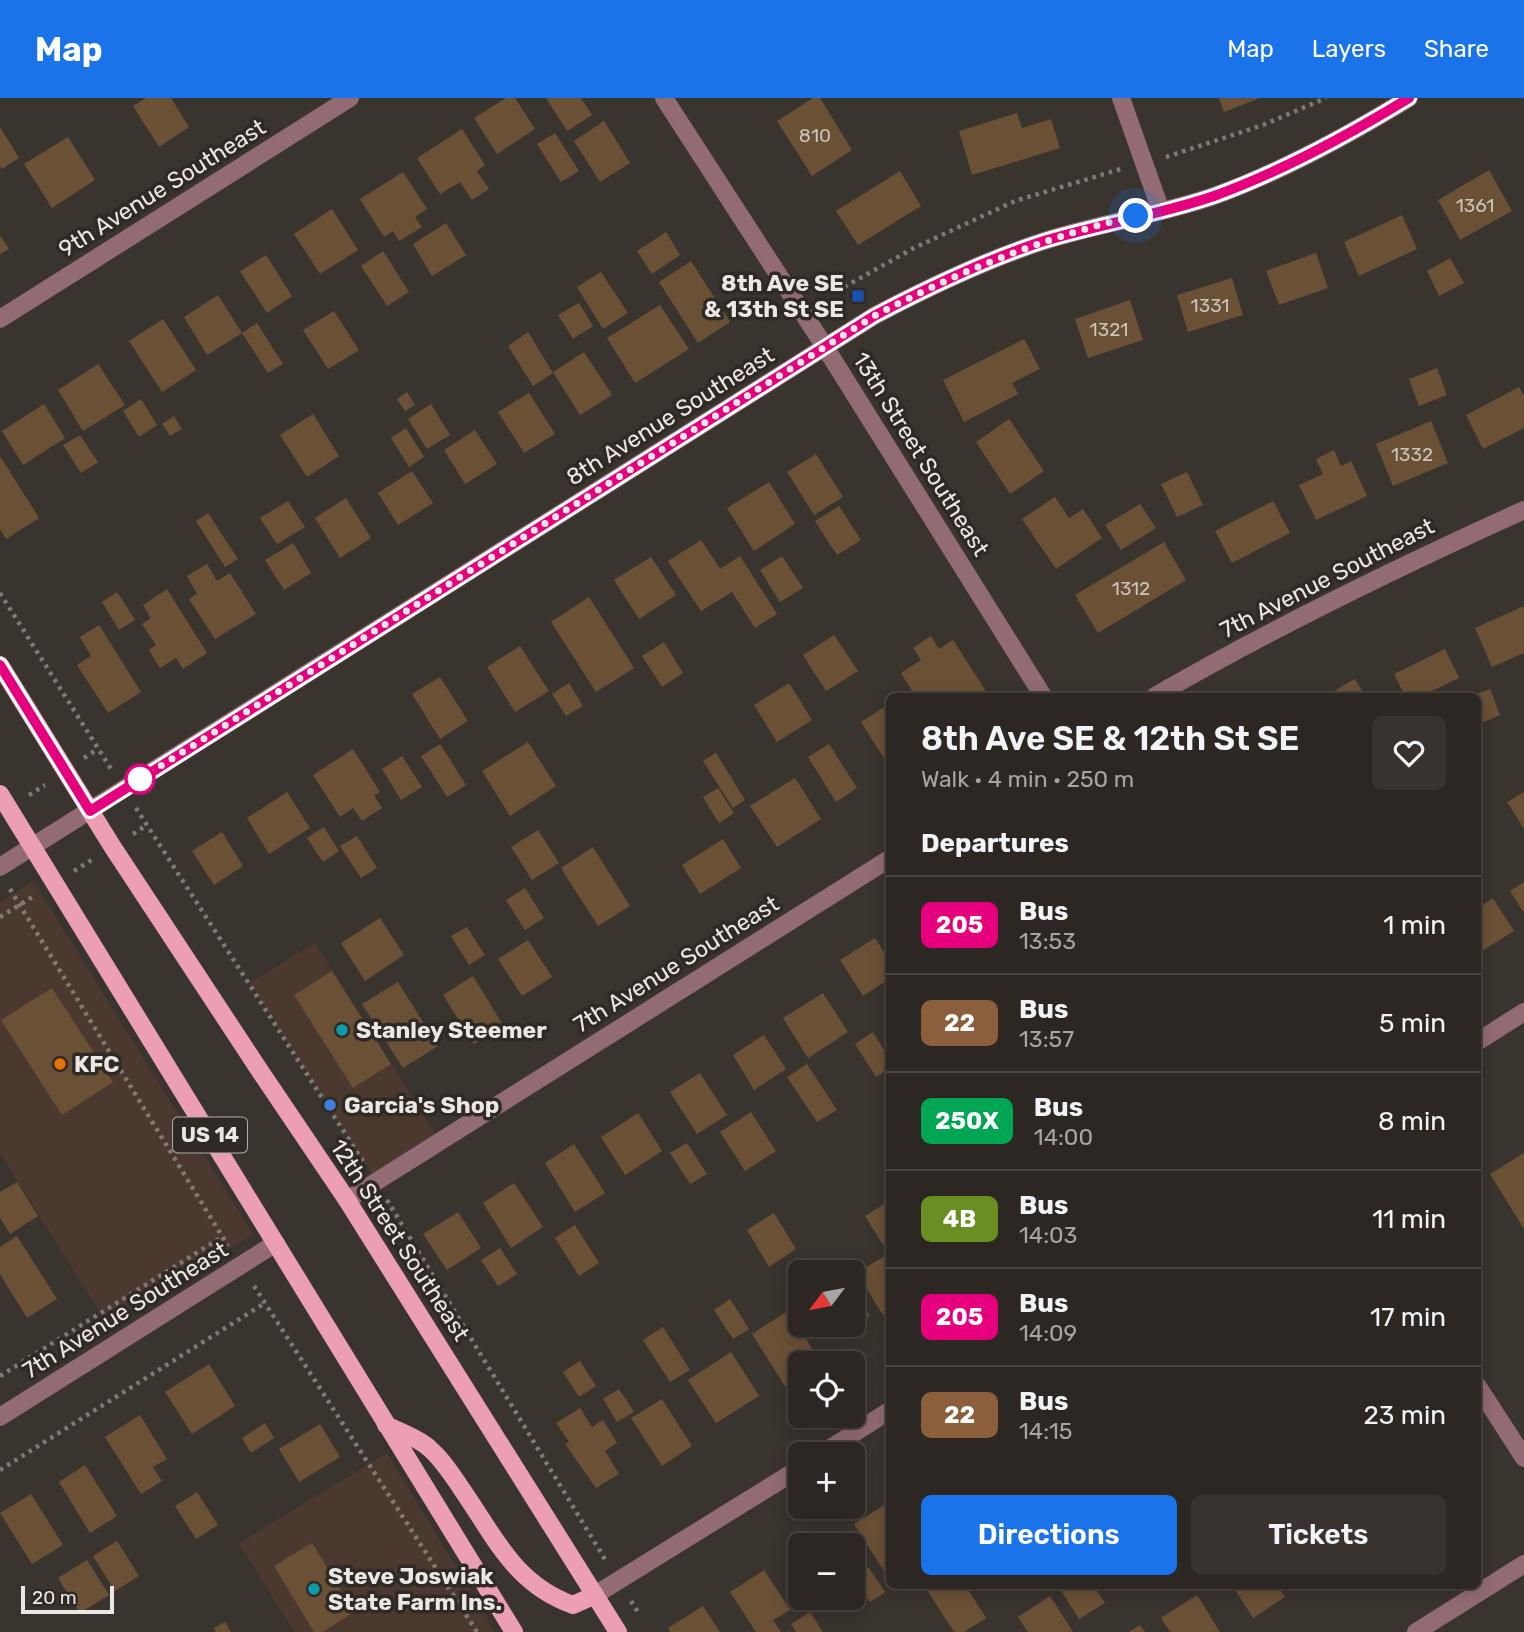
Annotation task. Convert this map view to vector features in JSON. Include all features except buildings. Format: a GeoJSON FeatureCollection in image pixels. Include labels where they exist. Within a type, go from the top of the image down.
{"type":"FeatureCollection","features":[{"type":"Feature","properties":{"kind":"main road","name":"12th Street Southeast"},"geometry":{"type":"LineString","coordinates":[[0,665],[112,846],[347,1199],[618,1632]]}},
{"type":"Feature","properties":{"kind":"main road","name":"US 14"},"geometry":{"type":"LineString","coordinates":[[0,794],[514,1632]]}},
{"type":"Feature","properties":{"kind":"main road"},"geometry":{"type":"LineString","coordinates":[[386,1425],[428,1447],[453,1475],[511,1562],[531,1584],[551,1597],[573,1605],[595,1595]]}},
{"type":"Feature","properties":{"kind":"street","name":"9th Avenue Southeast"},"geometry":{"type":"LineString","coordinates":[[0,319],[350,98]]}},
{"type":"Feature","properties":{"kind":"street","name":"13th Street Southeast"},"geometry":{"type":"LineString","coordinates":[[664,98],[825,347],[1041,693]]}},
{"type":"Feature","properties":{"kind":"street"},"geometry":{"type":"LineString","coordinates":[[1121,98],[1161,211]]}},
{"type":"Feature","properties":{"kind":"street","name":"8th Avenue Southeast"},"geometry":{"type":"LineString","coordinates":[[0,867],[874,316],[933,285],[994,259],[1044,241],[1211,197],[1265,175],[1338,140],[1409,98]]}},
{"type":"Feature","properties":{"kind":"street","name":"7th Avenue Southeast"},"geometry":{"type":"LineString","coordinates":[[1160,693],[1335,597],[1524,510]]}},
{"type":"Feature","properties":{"kind":"street","name":"7th Avenue Southeast"},"geometry":{"type":"LineString","coordinates":[[347,1199],[886,861]]}},
{"type":"Feature","properties":{"kind":"street"},"geometry":{"type":"LineString","coordinates":[[1481,1039],[1524,1012]]}},
{"type":"Feature","properties":{"kind":"street","name":"7th Avenue Southeast"},"geometry":{"type":"LineString","coordinates":[[0,1417],[276,1243]]}},
{"type":"Feature","properties":{"kind":"street"},"geometry":{"type":"LineString","coordinates":[[1481,1391],[1524,1458]]}},
{"type":"Feature","properties":{"kind":"street"},"geometry":{"type":"LineString","coordinates":[[840,1442],[886,1413]]}},
{"type":"Feature","properties":{"kind":"street"},"geometry":{"type":"LineString","coordinates":[[595,1595],[788,1475]]}},
{"type":"Feature","properties":{"kind":"street"},"geometry":{"type":"LineString","coordinates":[[1416,1632],[1524,1564]]}},
{"type":"Feature","properties":{"kind":"path"},"geometry":{"type":"LineString","coordinates":[[1189,151],[1263,125],[1326,98]]}},
{"type":"Feature","properties":{"kind":"path"},"geometry":{"type":"LineString","coordinates":[[837,291],[914,248],[1015,201],[1108,173]]}},
{"type":"Feature","properties":{"kind":"path"},"geometry":{"type":"LineString","coordinates":[[0,593],[98,749]]}},
{"type":"Feature","properties":{"kind":"path"},"geometry":{"type":"LineString","coordinates":[[0,917],[147,825],[355,1148]]}},
{"type":"Feature","properties":{"kind":"path"},"geometry":{"type":"LineString","coordinates":[[0,1376],[222,1237],[20,905]]}},
{"type":"Feature","properties":{"kind":"path"},"geometry":{"type":"LineString","coordinates":[[396,1215],[597,1546]]}},
{"type":"Feature","properties":{"kind":"path"},"geometry":{"type":"LineString","coordinates":[[0,1470],[265,1303],[476,1632]]}},
{"type":"Feature","properties":{"kind":"shaded area"},"geometry":{"type":"Polygon","coordinates":[[[33,881],[253,1234],[108,1325],[0,1153],[0,902],[33,881]]]}},
{"type":"Feature","properties":{"kind":"shaded area"},"geometry":{"type":"Polygon","coordinates":[[[315,943],[440,1141],[376,1181],[250,983],[315,943]]]}},
{"type":"Feature","properties":{"kind":"shaded area"},"geometry":{"type":"Polygon","coordinates":[[[387,1453],[495,1632],[294,1632],[239,1543],[387,1453]]]}},
{"type":"Feature","properties":{"kind":"bus line","name":"205"},"geometry":{"type":"LineString","coordinates":[[0,665],[90,811],[874,316],[933,285],[1044,241],[1211,197],[1256,179],[1338,140],[1409,98]]}},
{"type":"Feature","properties":{"kind":"place","name":"8th Ave SE & 13th St SE"},"geometry":{"type":"Point","coordinates":[858,296]}},
{"type":"Feature","properties":{"kind":"place","name":"Stanley Steemer"},"geometry":{"type":"Point","coordinates":[342,1030]}},
{"type":"Feature","properties":{"kind":"place","name":"KFC"},"geometry":{"type":"Point","coordinates":[60,1064]}},
{"type":"Feature","properties":{"kind":"place","name":"Garcia's Shop"},"geometry":{"type":"Point","coordinates":[330,1105]}},
{"type":"Feature","properties":{"kind":"place","name":"Steve Joswiak State Farm Ins."},"geometry":{"type":"Point","coordinates":[314,1589]}},
{"type":"Feature","properties":{"kind":"route"},"geometry":{"type":"LineString","coordinates":[[140,779],[874,316],[933,285],[994,259],[1044,241],[1136,216]]}}]}
